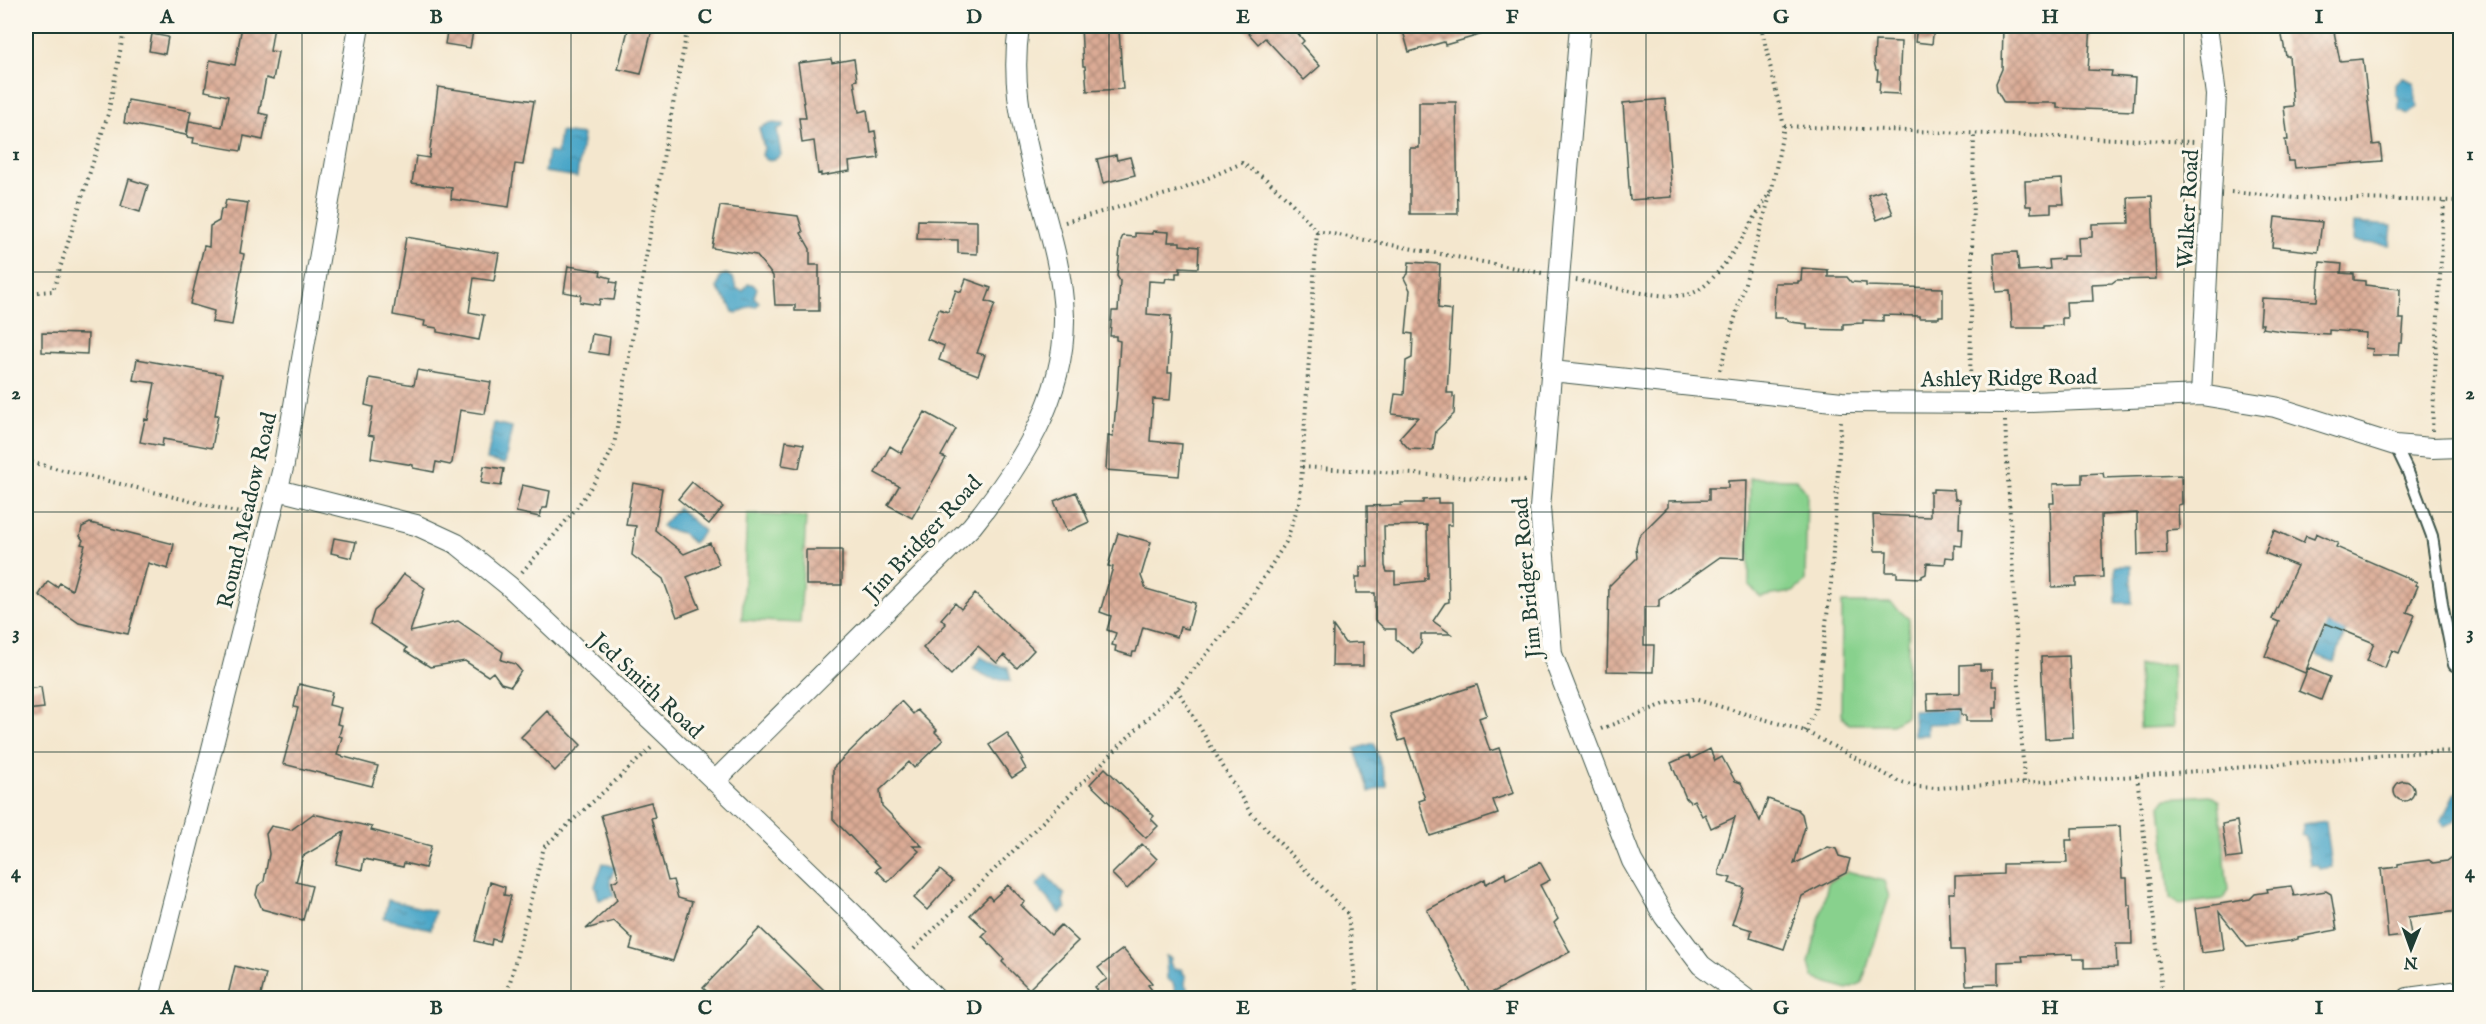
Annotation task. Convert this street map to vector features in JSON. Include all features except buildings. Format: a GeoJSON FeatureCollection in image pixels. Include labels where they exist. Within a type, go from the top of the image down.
{"type":"FeatureCollection","features":[{"type":"Feature","properties":{"kind":"street","name":"Round Meadow Road"},"geometry":{"type":"LineString","coordinates":[[149,999],[278,490],[359,26]]}},
{"type":"Feature","properties":{"kind":"street","name":"Jim Bridger Road"},"geometry":{"type":"LineString","coordinates":[[715,781],[972,526],[1001,489],[1031,441],[1054,389],[1063,328],[1061,285],[1017,105],[1015,52],[1019,26]]}},
{"type":"Feature","properties":{"kind":"street","name":"Jim Bridger Road"},"geometry":{"type":"LineString","coordinates":[[1580,26],[1540,508],[1552,654],[1632,861],[1664,916],[1701,965],[1745,999]]}},
{"type":"Feature","properties":{"kind":"street","name":"Walker Road"},"geometry":{"type":"LineString","coordinates":[[2201,395],[2216,95],[2207,26]]}},
{"type":"Feature","properties":{"kind":"street","name":"Ashley Ridge Road"},"geometry":{"type":"LineString","coordinates":[[1552,371],[1842,402],[2005,403],[2201,395],[2275,407],[2395,445],[2432,448],[2460,447]]}},
{"type":"Feature","properties":{"kind":"street","name":"Jed Smith Road"},"geometry":{"type":"LineString","coordinates":[[278,490],[416,525],[457,544],[509,586],[666,734],[853,914],[935,999]]}},
{"type":"Feature","properties":{"kind":"street"},"geometry":{"type":"LineString","coordinates":[[2408,999],[2460,991]]}},
{"type":"Feature","properties":{"kind":"lane"},"geometry":{"type":"LineString","coordinates":[[2395,445],[2408,472],[2432,536],[2454,665]]}},
{"type":"Feature","properties":{"kind":"path"},"geometry":{"type":"LineString","coordinates":[[26,293],[53,291],[108,114],[125,26]]}},
{"type":"Feature","properties":{"kind":"path"},"geometry":{"type":"LineString","coordinates":[[509,586],[582,501],[604,468],[614,445],[664,147],[688,26]]}},
{"type":"Feature","properties":{"kind":"path"},"geometry":{"type":"LineString","coordinates":[[1714,388],[1772,189],[1784,126],[1761,26]]}},
{"type":"Feature","properties":{"kind":"path"},"geometry":{"type":"LineString","coordinates":[[1784,126],[2214,142]]}},
{"type":"Feature","properties":{"kind":"path"},"geometry":{"type":"LineString","coordinates":[[1970,403],[1974,132]]}},
{"type":"Feature","properties":{"kind":"path"},"geometry":{"type":"LineString","coordinates":[[914,948],[1177,689],[1239,616],[1286,542],[1300,500],[1317,231],[1267,180],[1242,163],[1181,190],[1048,227]]}},
{"type":"Feature","properties":{"kind":"path"},"geometry":{"type":"LineString","coordinates":[[2212,190],[2295,198],[2460,201]]}},
{"type":"Feature","properties":{"kind":"path"},"geometry":{"type":"LineString","coordinates":[[2432,448],[2444,201]]}},
{"type":"Feature","properties":{"kind":"path"},"geometry":{"type":"LineString","coordinates":[[1805,731],[1815,711],[1831,584],[1842,402]]}},
{"type":"Feature","properties":{"kind":"path"},"geometry":{"type":"LineString","coordinates":[[2005,403],[2024,783]]}},
{"type":"Feature","properties":{"kind":"path"},"geometry":{"type":"LineString","coordinates":[[26,461],[270,520]]}},
{"type":"Feature","properties":{"kind":"path"},"geometry":{"type":"LineString","coordinates":[[1302,467],[1542,483]]}},
{"type":"Feature","properties":{"kind":"path"},"geometry":{"type":"LineString","coordinates":[[1177,689],[1250,812],[1348,914],[1357,999]]}},
{"type":"Feature","properties":{"kind":"path"},"geometry":{"type":"LineString","coordinates":[[1584,736],[1667,703],[1694,699],[1805,731],[1898,781],[1918,787],[1936,788],[2137,776],[2460,751]]}},
{"type":"Feature","properties":{"kind":"path"},"geometry":{"type":"LineString","coordinates":[[506,999],[544,847],[666,734]]}},
{"type":"Feature","properties":{"kind":"path"},"geometry":{"type":"LineString","coordinates":[[2137,776],[2163,999]]}},
{"type":"Feature","properties":{"kind":"green space"},"geometry":{"type":"Polygon","coordinates":[[[1750,478],[1796,479],[1807,493],[1805,582],[1793,592],[1760,597],[1749,585],[1750,478]]]}},
{"type":"Feature","properties":{"kind":"green space"},"geometry":{"type":"Polygon","coordinates":[[[747,514],[806,517],[800,623],[742,620],[747,514]]]}},
{"type":"Feature","properties":{"kind":"green space"},"geometry":{"type":"Polygon","coordinates":[[[1842,603],[1891,603],[1909,619],[1906,716],[1892,724],[1849,724],[1841,715],[1842,603]]]}},
{"type":"Feature","properties":{"kind":"green space"},"geometry":{"type":"Polygon","coordinates":[[[2172,664],[2174,727],[2140,728],[2138,666],[2172,664]]]}},
{"type":"Feature","properties":{"kind":"green space"},"geometry":{"type":"Polygon","coordinates":[[[2210,795],[2219,801],[2228,890],[2223,899],[2179,904],[2170,898],[2161,805],[2166,798],[2210,795]]]}},
{"type":"Feature","properties":{"kind":"green space"},"geometry":{"type":"Polygon","coordinates":[[[1847,871],[1884,881],[1889,897],[1862,983],[1847,989],[1813,978],[1809,963],[1828,883],[1847,871]]]}},
{"type":"Feature","properties":{"kind":"water"},"geometry":{"type":"Polygon","coordinates":[[[2403,77],[2414,83],[2417,107],[2409,114],[2399,110],[2399,97],[2396,94],[2396,83],[2403,77]]]}},
{"type":"Feature","properties":{"kind":"water"},"geometry":{"type":"Polygon","coordinates":[[[770,123],[783,124],[783,127],[777,129],[781,155],[775,159],[766,160],[762,155],[764,148],[759,128],[770,123]]]}},
{"type":"Feature","properties":{"kind":"water"},"geometry":{"type":"Polygon","coordinates":[[[560,132],[583,135],[577,177],[545,172],[548,152],[557,154],[560,132]]]}},
{"type":"Feature","properties":{"kind":"water"},"geometry":{"type":"Polygon","coordinates":[[[2354,223],[2392,226],[2390,245],[2353,242],[2354,223]]]}},
{"type":"Feature","properties":{"kind":"water"},"geometry":{"type":"Polygon","coordinates":[[[726,274],[733,278],[737,289],[743,291],[748,284],[757,288],[754,297],[759,302],[756,307],[751,306],[738,313],[733,312],[717,288],[720,276],[726,274]]]}},
{"type":"Feature","properties":{"kind":"water"},"geometry":{"type":"Polygon","coordinates":[[[494,423],[512,427],[505,464],[487,460],[494,423]]]}},
{"type":"Feature","properties":{"kind":"water"},"geometry":{"type":"Polygon","coordinates":[[[678,508],[704,531],[693,543],[682,533],[665,529],[662,526],[678,508]]]}},
{"type":"Feature","properties":{"kind":"water"},"geometry":{"type":"Polygon","coordinates":[[[2115,566],[2131,566],[2132,603],[2116,603],[2115,566]]]}},
{"type":"Feature","properties":{"kind":"water"},"geometry":{"type":"Polygon","coordinates":[[[2328,623],[2346,630],[2334,662],[2316,655],[2328,623]]]}},
{"type":"Feature","properties":{"kind":"water"},"geometry":{"type":"Polygon","coordinates":[[[981,657],[996,665],[1008,667],[1011,681],[990,678],[973,669],[981,657]]]}},
{"type":"Feature","properties":{"kind":"water"},"geometry":{"type":"Polygon","coordinates":[[[1957,709],[1958,723],[1927,724],[1927,735],[1914,735],[1913,710],[1957,709]]]}},
{"type":"Feature","properties":{"kind":"water"},"geometry":{"type":"Polygon","coordinates":[[[1374,743],[1387,786],[1369,792],[1355,749],[1374,743]]]}},
{"type":"Feature","properties":{"kind":"water"},"geometry":{"type":"Polygon","coordinates":[[[2458,792],[2460,794],[2459,813],[2454,821],[2445,826],[2441,822],[2454,794],[2458,792]]]}},
{"type":"Feature","properties":{"kind":"water"},"geometry":{"type":"Polygon","coordinates":[[[2326,821],[2332,867],[2319,869],[2318,865],[2310,865],[2306,837],[2301,835],[2304,824],[2326,821]]]}},
{"type":"Feature","properties":{"kind":"water"},"geometry":{"type":"Polygon","coordinates":[[[603,863],[615,867],[610,881],[614,896],[599,900],[595,886],[603,863]]]}},
{"type":"Feature","properties":{"kind":"water"},"geometry":{"type":"Polygon","coordinates":[[[1046,875],[1065,895],[1063,902],[1066,908],[1060,913],[1036,886],[1046,875]]]}},
{"type":"Feature","properties":{"kind":"water"},"geometry":{"type":"Polygon","coordinates":[[[388,900],[435,911],[431,929],[384,918],[388,900]]]}},
{"type":"Feature","properties":{"kind":"water"},"geometry":{"type":"Polygon","coordinates":[[[1166,956],[1171,958],[1170,963],[1173,968],[1181,969],[1186,977],[1185,984],[1189,992],[1182,998],[1177,997],[1173,983],[1167,979],[1166,956]]]}}]}
